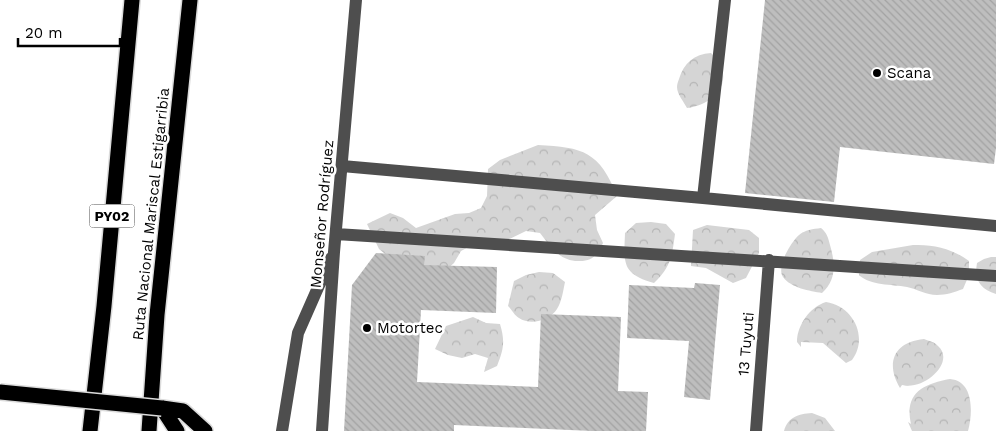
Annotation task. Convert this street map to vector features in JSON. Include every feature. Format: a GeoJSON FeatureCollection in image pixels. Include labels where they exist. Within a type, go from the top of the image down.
{"type":"FeatureCollection","features":[{"type":"Feature","properties":{"kind":"highway","name":"PY02"},"geometry":{"type":"LineString","coordinates":[[90,431],[104,306],[132,0]]}},
{"type":"Feature","properties":{"kind":"highway","name":"Ruta Nacional Mariscal Estigarribia"},"geometry":{"type":"LineString","coordinates":[[149,431],[157,315],[190,0]]}},
{"type":"Feature","properties":{"kind":"highway"},"geometry":{"type":"LineString","coordinates":[[0,392],[183,411],[205,431]]}},
{"type":"Feature","properties":{"kind":"highway"},"geometry":{"type":"LineString","coordinates":[[162,408],[177,431]]}},
{"type":"Feature","properties":{"kind":"street","name":"Monseñor Rodríguez"},"geometry":{"type":"LineString","coordinates":[[322,431],[334,252],[356,0]]}},
{"type":"Feature","properties":{"kind":"street"},"geometry":{"type":"LineString","coordinates":[[703,198],[726,0]]}},
{"type":"Feature","properties":{"kind":"street"},"geometry":{"type":"LineString","coordinates":[[342,166],[996,226]]}},
{"type":"Feature","properties":{"kind":"street"},"geometry":{"type":"LineString","coordinates":[[336,234],[769,260],[996,276]]}},
{"type":"Feature","properties":{"kind":"street"},"geometry":{"type":"LineString","coordinates":[[282,431],[298,333],[334,252]]}},
{"type":"Feature","properties":{"kind":"street","name":"13 Tuyuti"},"geometry":{"type":"LineString","coordinates":[[756,431],[769,260]]}},
{"type":"Feature","properties":{"kind":"green space"},"geometry":{"type":"Polygon","coordinates":[[[711,53],[719,62],[723,71],[723,80],[720,88],[707,101],[687,108],[677,90],[681,73],[695,57],[711,53]]]}},
{"type":"Feature","properties":{"kind":"green space"},"geometry":{"type":"Polygon","coordinates":[[[538,145],[578,150],[596,161],[611,181],[617,196],[595,215],[597,230],[603,243],[597,254],[592,258],[585,261],[567,259],[557,253],[540,233],[526,231],[501,243],[474,244],[461,251],[454,263],[443,273],[390,258],[379,249],[367,224],[390,213],[403,218],[416,228],[455,214],[469,213],[481,208],[487,196],[488,169],[500,160],[538,145]]]}},
{"type":"Feature","properties":{"kind":"green space"},"geometry":{"type":"Polygon","coordinates":[[[636,223],[666,224],[675,234],[670,261],[664,272],[654,283],[630,271],[624,252],[625,233],[636,223]]]}},
{"type":"Feature","properties":{"kind":"green space"},"geometry":{"type":"Polygon","coordinates":[[[707,225],[749,230],[759,238],[759,253],[746,278],[733,283],[706,268],[691,266],[693,230],[707,225]]]}},
{"type":"Feature","properties":{"kind":"green space"},"geometry":{"type":"Polygon","coordinates":[[[821,228],[828,237],[834,264],[830,282],[822,293],[806,290],[791,284],[786,281],[781,273],[785,255],[796,238],[804,232],[821,228]]]}},
{"type":"Feature","properties":{"kind":"green space"},"geometry":{"type":"Polygon","coordinates":[[[913,245],[943,248],[969,261],[969,275],[963,289],[947,294],[933,295],[907,287],[875,283],[859,275],[860,260],[872,252],[913,245]]]}},
{"type":"Feature","properties":{"kind":"green space"},"geometry":{"type":"Polygon","coordinates":[[[991,257],[996,257],[996,294],[990,292],[979,283],[976,274],[977,263],[991,257]]]}},
{"type":"Feature","properties":{"kind":"green space"},"geometry":{"type":"Polygon","coordinates":[[[539,272],[553,273],[565,282],[561,299],[554,313],[540,321],[529,322],[516,316],[508,306],[514,281],[526,275],[539,272]]]}},
{"type":"Feature","properties":{"kind":"green space"},"geometry":{"type":"Polygon","coordinates":[[[826,302],[844,310],[856,324],[859,342],[857,351],[852,360],[846,363],[823,343],[801,342],[801,347],[797,342],[799,329],[806,317],[820,304],[826,302]]]}},
{"type":"Feature","properties":{"kind":"green space"},"geometry":{"type":"Polygon","coordinates":[[[473,317],[486,323],[500,324],[502,330],[503,345],[497,366],[484,372],[488,358],[475,354],[462,358],[448,355],[435,349],[446,326],[473,317]]]}},
{"type":"Feature","properties":{"kind":"green space"},"geometry":{"type":"Polygon","coordinates":[[[924,339],[938,346],[943,353],[940,367],[928,380],[911,386],[902,385],[900,388],[893,370],[895,355],[905,344],[924,339]]]}},
{"type":"Feature","properties":{"kind":"green space"},"geometry":{"type":"Polygon","coordinates":[[[950,379],[964,385],[968,392],[971,416],[968,431],[912,431],[908,422],[911,424],[910,405],[913,397],[924,387],[950,379]]]}},
{"type":"Feature","properties":{"kind":"green space"},"geometry":{"type":"Polygon","coordinates":[[[812,413],[825,418],[835,431],[784,431],[788,422],[794,417],[812,413]]]}},
{"type":"Feature","properties":{"kind":"building","name":"Scana"},"geometry":{"type":"Polygon","coordinates":[[[765,0],[996,0],[996,148],[994,164],[840,147],[834,202],[745,193],[765,0]]]}},
{"type":"Feature","properties":{"kind":"building"},"geometry":{"type":"Polygon","coordinates":[[[376,253],[425,256],[424,265],[497,267],[496,313],[421,310],[417,382],[538,387],[541,314],[621,317],[618,391],[648,392],[646,431],[592,431],[454,425],[454,431],[344,431],[352,285],[376,253]]]}},
{"type":"Feature","properties":{"kind":"building"},"geometry":{"type":"Polygon","coordinates":[[[695,283],[720,285],[710,400],[684,397],[689,341],[627,338],[629,285],[694,288],[695,283]]]}},
{"type":"Feature","properties":{"kind":"place","name":"Scana"},"geometry":{"type":"Point","coordinates":[877,73]}},
{"type":"Feature","properties":{"kind":"place","name":"Motortec"},"geometry":{"type":"Point","coordinates":[367,328]}}]}
